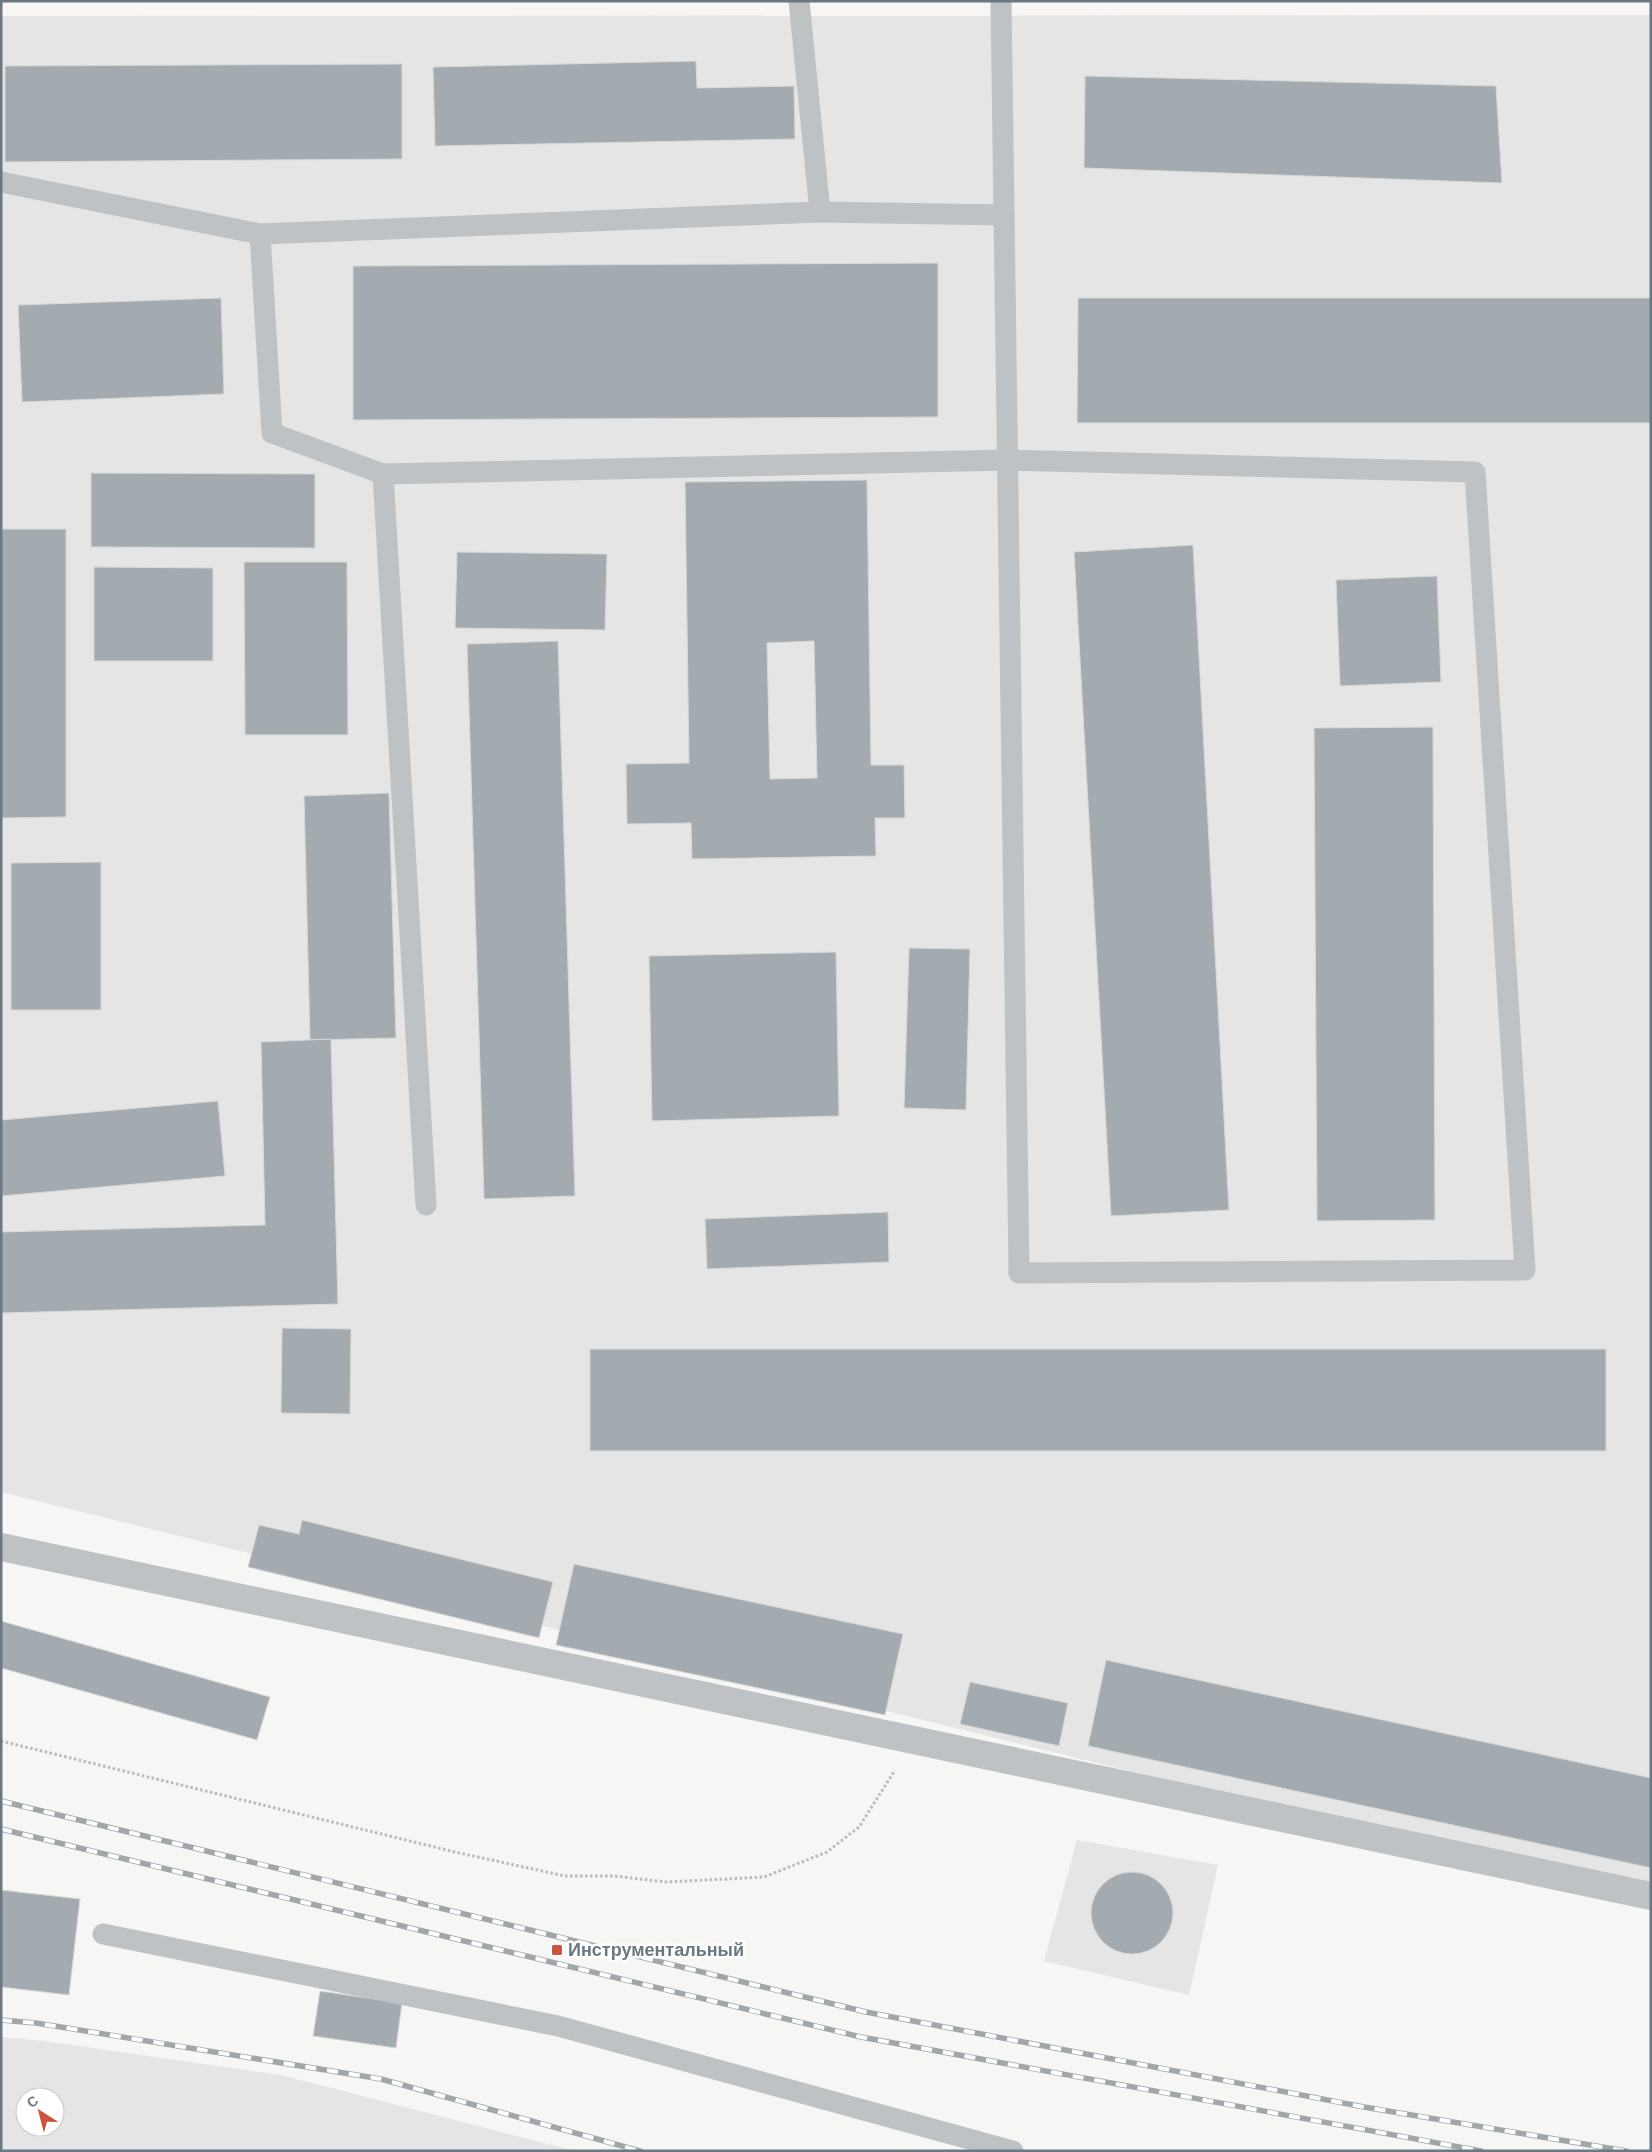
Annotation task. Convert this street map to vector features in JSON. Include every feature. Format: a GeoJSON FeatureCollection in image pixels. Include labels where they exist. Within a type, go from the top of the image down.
{"type":"FeatureCollection","features":[{"type":"Feature","properties":{"kind":"street"},"geometry":{"type":"LineString","coordinates":[[1,1547],[1651,1896]]}},
{"type":"Feature","properties":{"kind":"lane"},"geometry":{"type":"LineString","coordinates":[[798,1],[820,212]]}},
{"type":"Feature","properties":{"kind":"lane"},"geometry":{"type":"LineString","coordinates":[[260,234],[272,433],[383,474],[1007,460],[1475,472],[1525,1270],[1019,1274],[1007,460],[1004,215],[1000,1]]}},
{"type":"Feature","properties":{"kind":"lane"},"geometry":{"type":"LineString","coordinates":[[1,182],[260,234],[820,212],[1004,215]]}},
{"type":"Feature","properties":{"kind":"lane"},"geometry":{"type":"LineString","coordinates":[[383,474],[426,1205]]}},
{"type":"Feature","properties":{"kind":"lane"},"geometry":{"type":"LineString","coordinates":[[103,1934],[558,2026],[1013,2151]]}},
{"type":"Feature","properties":{"kind":"path"},"geometry":{"type":"LineString","coordinates":[[1,1741],[455,1852],[565,1876],[614,1876],[666,1882],[764,1877],[827,1852],[859,1827],[913,1741]]}},
{"type":"Feature","properties":{"kind":"shaded area"},"geometry":{"type":"Polygon","coordinates":[[[1651,15],[1651,1900],[1,1492],[1,16],[1651,15]]]}},
{"type":"Feature","properties":{"kind":"shaded area"},"geometry":{"type":"Polygon","coordinates":[[[1077,1840],[1218,1865],[1189,1995],[1044,1961],[1077,1840]]]}},
{"type":"Feature","properties":{"kind":"shaded area"},"geometry":{"type":"Polygon","coordinates":[[[1,2037],[44,2041],[281,2075],[575,2151],[1,2151],[1,2037]]]}},
{"type":"Feature","properties":{"kind":"building"},"geometry":{"type":"Polygon","coordinates":[[[696,61],[697,88],[794,86],[795,139],[435,146],[433,67],[696,61]]]}},
{"type":"Feature","properties":{"kind":"building"},"geometry":{"type":"Polygon","coordinates":[[[402,64],[402,159],[5,162],[5,66],[402,64]]]}},
{"type":"Feature","properties":{"kind":"building"},"geometry":{"type":"Polygon","coordinates":[[[1085,76],[1496,86],[1502,183],[1084,168],[1085,76]]]}},
{"type":"Feature","properties":{"kind":"building"},"geometry":{"type":"Polygon","coordinates":[[[938,263],[938,417],[353,420],[353,266],[938,263]]]}},
{"type":"Feature","properties":{"kind":"building"},"geometry":{"type":"Polygon","coordinates":[[[221,298],[224,394],[22,402],[18,305],[221,298]]]}},
{"type":"Feature","properties":{"kind":"building"},"geometry":{"type":"Polygon","coordinates":[[[1078,298],[1651,298],[1651,423],[1077,423],[1078,298]]]}},
{"type":"Feature","properties":{"kind":"building"},"geometry":{"type":"Polygon","coordinates":[[[91,473],[315,474],[315,548],[91,547],[91,473]]]}},
{"type":"Feature","properties":{"kind":"building"},"geometry":{"type":"Polygon","coordinates":[[[867,480],[871,765],[904,765],[905,818],[875,818],[876,856],[692,859],[691,823],[627,824],[626,764],[689,763],[685,482],[867,480]],[[814,641],[767,643],[770,779],[817,778],[814,641]]]}},
{"type":"Feature","properties":{"kind":"building"},"geometry":{"type":"Polygon","coordinates":[[[1,529],[66,529],[66,817],[1,818],[1,529]]]}},
{"type":"Feature","properties":{"kind":"building"},"geometry":{"type":"Polygon","coordinates":[[[1193,545],[1229,1210],[1111,1216],[1074,552],[1193,545]]]}},
{"type":"Feature","properties":{"kind":"building"},"geometry":{"type":"Polygon","coordinates":[[[457,552],[607,554],[605,630],[455,628],[457,552]]]}},
{"type":"Feature","properties":{"kind":"building"},"geometry":{"type":"Polygon","coordinates":[[[244,562],[347,562],[348,735],[245,735],[244,562]]]}},
{"type":"Feature","properties":{"kind":"building"},"geometry":{"type":"Polygon","coordinates":[[[94,567],[213,568],[213,661],[94,661],[94,567]]]}},
{"type":"Feature","properties":{"kind":"building"},"geometry":{"type":"Polygon","coordinates":[[[1437,576],[1441,682],[1340,686],[1336,580],[1437,576]]]}},
{"type":"Feature","properties":{"kind":"building"},"geometry":{"type":"Polygon","coordinates":[[[558,641],[575,1196],[484,1199],[467,644],[558,641]]]}},
{"type":"Feature","properties":{"kind":"building"},"geometry":{"type":"Polygon","coordinates":[[[1433,727],[1435,1220],[1317,1221],[1314,728],[1433,727]]]}},
{"type":"Feature","properties":{"kind":"building"},"geometry":{"type":"Polygon","coordinates":[[[389,793],[396,1038],[310,1040],[304,796],[389,793]]]}},
{"type":"Feature","properties":{"kind":"building"},"geometry":{"type":"Polygon","coordinates":[[[101,862],[101,1010],[11,1010],[11,863],[101,862]]]}},
{"type":"Feature","properties":{"kind":"building"},"geometry":{"type":"Polygon","coordinates":[[[909,948],[970,949],[966,1110],[904,1108],[909,948]]]}},
{"type":"Feature","properties":{"kind":"building"},"geometry":{"type":"Polygon","coordinates":[[[836,952],[839,1116],[652,1121],[649,956],[836,952]]]}},
{"type":"Feature","properties":{"kind":"building"},"geometry":{"type":"Polygon","coordinates":[[[331,1039],[338,1304],[1,1313],[1,1232],[265,1225],[261,1042],[331,1039]]]}},
{"type":"Feature","properties":{"kind":"building"},"geometry":{"type":"Polygon","coordinates":[[[218,1101],[225,1176],[1,1196],[1,1120],[218,1101]]]}},
{"type":"Feature","properties":{"kind":"building"},"geometry":{"type":"Polygon","coordinates":[[[888,1212],[889,1262],[707,1269],[705,1219],[888,1212]]]}},
{"type":"Feature","properties":{"kind":"building"},"geometry":{"type":"Polygon","coordinates":[[[282,1328],[351,1329],[350,1414],[281,1413],[282,1328]]]}},
{"type":"Feature","properties":{"kind":"building"},"geometry":{"type":"Polygon","coordinates":[[[590,1349],[1606,1349],[1606,1451],[590,1451],[590,1349]]]}},
{"type":"Feature","properties":{"kind":"building"},"geometry":{"type":"Polygon","coordinates":[[[302,1520],[553,1582],[539,1638],[248,1567],[259,1525],[299,1534],[302,1520]]]}},
{"type":"Feature","properties":{"kind":"building"},"geometry":{"type":"Polygon","coordinates":[[[574,1564],[903,1634],[885,1715],[556,1645],[574,1564]]]}},
{"type":"Feature","properties":{"kind":"building"},"geometry":{"type":"Polygon","coordinates":[[[1,1621],[270,1697],[257,1740],[1,1668],[1,1621]]]}},
{"type":"Feature","properties":{"kind":"building"},"geometry":{"type":"Polygon","coordinates":[[[1106,1660],[1651,1778],[1651,1868],[1088,1746],[1106,1660]]]}},
{"type":"Feature","properties":{"kind":"building"},"geometry":{"type":"Polygon","coordinates":[[[970,1682],[1068,1703],[1059,1746],[960,1724],[970,1682]]]}},
{"type":"Feature","properties":{"kind":"building"},"geometry":{"type":"Polygon","coordinates":[[[1132,1872],[1148,1875],[1161,1884],[1170,1897],[1173,1913],[1170,1929],[1161,1942],[1148,1951],[1132,1954],[1116,1951],[1103,1942],[1094,1929],[1091,1913],[1094,1897],[1103,1884],[1116,1875],[1132,1872]]]}},
{"type":"Feature","properties":{"kind":"building"},"geometry":{"type":"Polygon","coordinates":[[[1,1890],[80,1899],[69,1995],[1,1987],[1,1890]]]}},
{"type":"Feature","properties":{"kind":"building"},"geometry":{"type":"Polygon","coordinates":[[[320,1991],[402,2003],[396,2048],[313,2036],[320,1991]]]}},
{"type":"Feature","properties":{"kind":"railway"},"geometry":{"type":"LineString","coordinates":[[1,1801],[866,2012],[1364,2107],[1626,2151]]}},
{"type":"Feature","properties":{"kind":"railway"},"geometry":{"type":"LineString","coordinates":[[1,1829],[861,2037],[1481,2151]]}},
{"type":"Feature","properties":{"kind":"railway"},"geometry":{"type":"LineString","coordinates":[[1,2020],[36,2023],[381,2079],[640,2151]]}},
{"type":"Feature","properties":{"kind":"place","name":"Инструментальный"},"geometry":{"type":"Point","coordinates":[557,1950]}}]}
